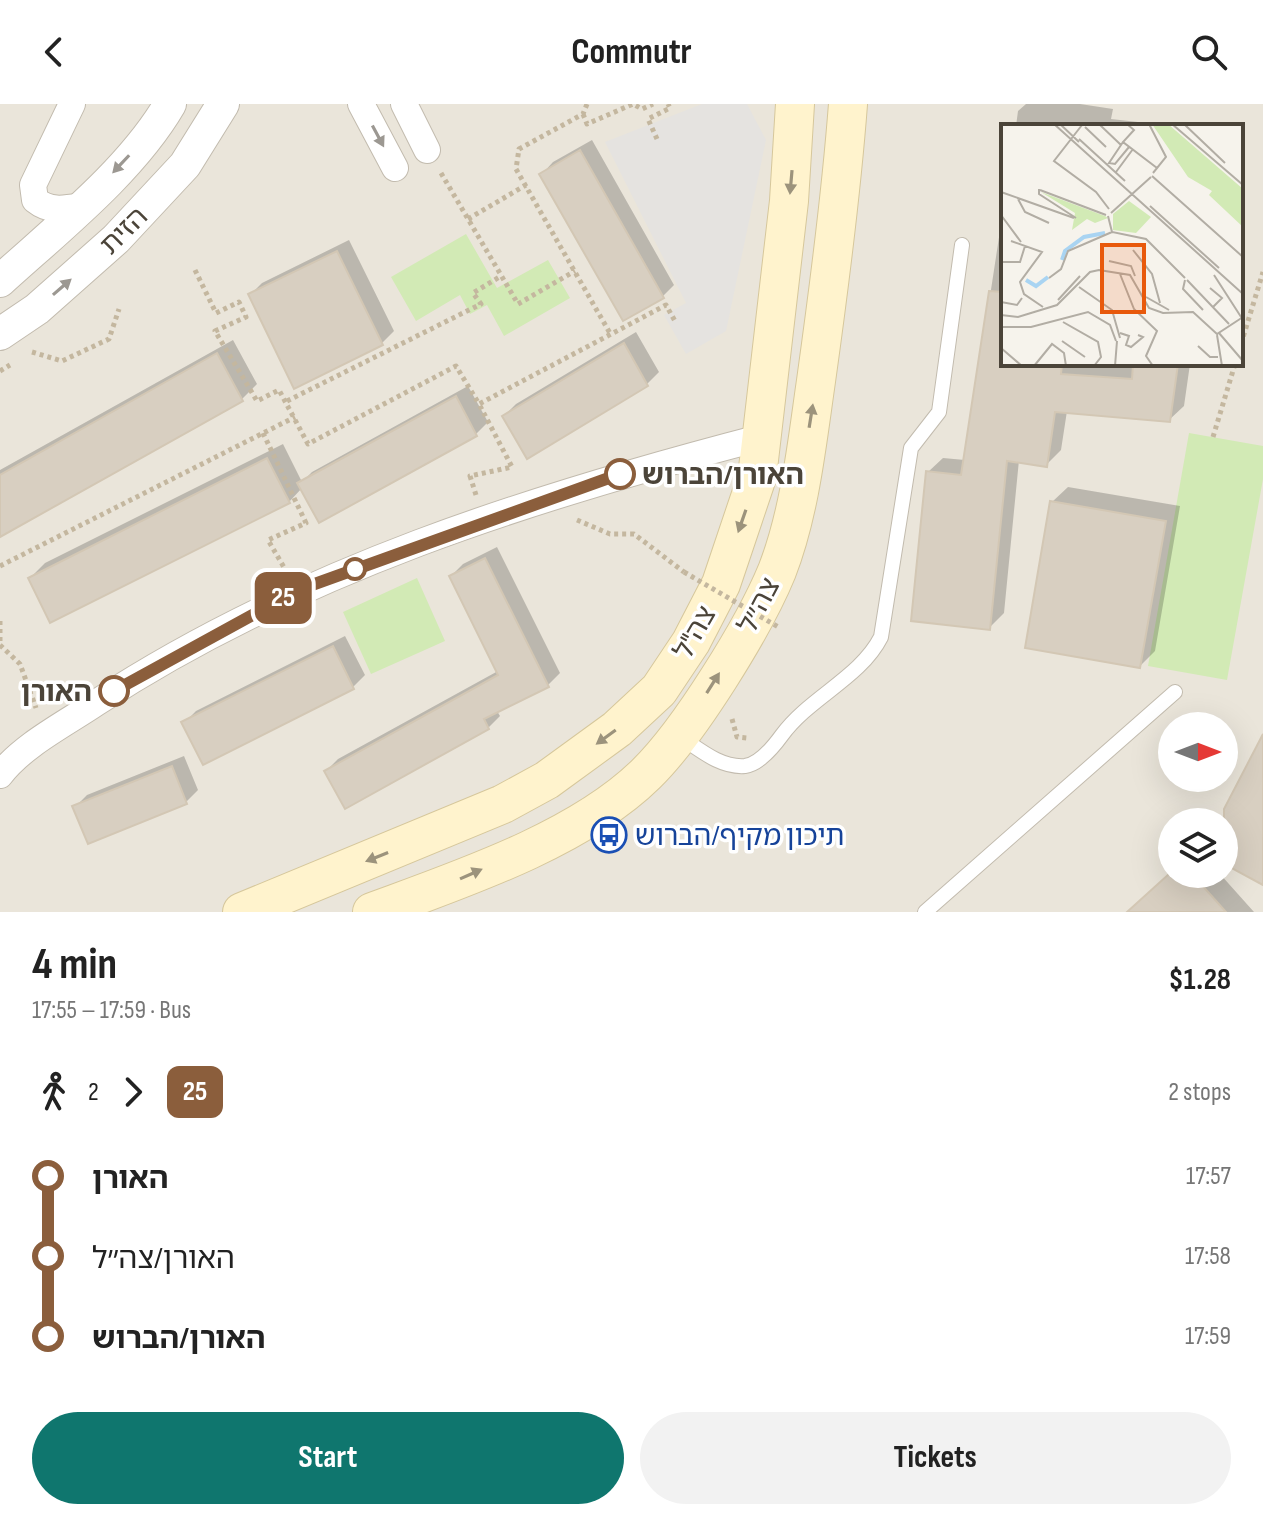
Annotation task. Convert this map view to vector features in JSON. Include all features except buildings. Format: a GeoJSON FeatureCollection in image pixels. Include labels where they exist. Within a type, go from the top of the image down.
{"type":"FeatureCollection","features":[{"type":"Feature","properties":{"kind":"main road","name":"צה\"ל"},"geometry":{"type":"LineString","coordinates":[[242,912],[503,804],[547,780],[617,729],[659,690],[691,642],[721,584],[757,477],[789,201],[795,104]]}},
{"type":"Feature","properties":{"kind":"main road","name":"צה״ל"},"geometry":{"type":"LineString","coordinates":[[372,912],[467,877],[578,824],[645,775],[679,736],[744,634],[777,570],[810,424],[840,209],[848,104]]}},
{"type":"Feature","properties":{"kind":"street"},"geometry":{"type":"LineString","coordinates":[[72,104],[33,185],[35,200],[44,207],[59,210],[82,206]]}},
{"type":"Feature","properties":{"kind":"street","name":"הזית"},"geometry":{"type":"LineString","coordinates":[[0,281],[82,206],[158,124],[170,104]]}},
{"type":"Feature","properties":{"kind":"street","name":"הזית"},"geometry":{"type":"LineString","coordinates":[[0,334],[37,309],[116,239],[185,165],[223,104]]}},
{"type":"Feature","properties":{"kind":"street"},"geometry":{"type":"LineString","coordinates":[[361,104],[395,168]]}},
{"type":"Feature","properties":{"kind":"street"},"geometry":{"type":"LineString","coordinates":[[404,104],[427,150]]}},
{"type":"Feature","properties":{"kind":"street"},"geometry":{"type":"LineString","coordinates":[[0,775],[8,765],[139,675],[298,590],[595,481],[763,437]]}},
{"type":"Feature","properties":{"kind":"lane"},"geometry":{"type":"LineString","coordinates":[[679,736],[723,764],[748,766],[771,750],[796,716],[871,656],[881,637],[911,448],[939,412],[962,245]]}},
{"type":"Feature","properties":{"kind":"lane"},"geometry":{"type":"LineString","coordinates":[[925,912],[1175,692]]}},
{"type":"Feature","properties":{"kind":"path"},"geometry":{"type":"LineString","coordinates":[[587,104],[583,114],[519,149],[516,169],[611,335]]}},
{"type":"Feature","properties":{"kind":"path"},"geometry":{"type":"LineString","coordinates":[[583,114],[587,124],[633,104],[642,109],[653,104]]}},
{"type":"Feature","properties":{"kind":"path"},"geometry":{"type":"LineString","coordinates":[[657,139],[648,119],[670,108],[668,104]]}},
{"type":"Feature","properties":{"kind":"path"},"geometry":{"type":"LineString","coordinates":[[427,150],[518,304],[575,271]]}},
{"type":"Feature","properties":{"kind":"path"},"geometry":{"type":"LineString","coordinates":[[468,219],[526,185]]}},
{"type":"Feature","properties":{"kind":"path"},"geometry":{"type":"LineString","coordinates":[[195,270],[216,313],[239,302],[246,317],[215,331],[257,401],[279,390],[308,444],[456,366],[512,467],[470,476],[485,521]]}},
{"type":"Feature","properties":{"kind":"path"},"geometry":{"type":"LineString","coordinates":[[1243,337],[1263,272]]}},
{"type":"Feature","properties":{"kind":"path"},"geometry":{"type":"LineString","coordinates":[[287,401],[481,304],[473,293],[501,276]]}},
{"type":"Feature","properties":{"kind":"path"},"geometry":{"type":"LineString","coordinates":[[479,404],[666,305],[676,323]]}},
{"type":"Feature","properties":{"kind":"path"},"geometry":{"type":"LineString","coordinates":[[0,371],[35,350],[62,361],[109,339],[119,309]]}},
{"type":"Feature","properties":{"kind":"path"},"geometry":{"type":"LineString","coordinates":[[1213,437],[1234,366]]}},
{"type":"Feature","properties":{"kind":"path"},"geometry":{"type":"LineString","coordinates":[[0,566],[295,417]]}},
{"type":"Feature","properties":{"kind":"path"},"geometry":{"type":"LineString","coordinates":[[263,433],[306,523],[268,540],[298,590]]}},
{"type":"Feature","properties":{"kind":"path"},"geometry":{"type":"LineString","coordinates":[[535,502],[610,534],[634,534],[684,572],[780,628]]}},
{"type":"Feature","properties":{"kind":"path"},"geometry":{"type":"LineString","coordinates":[[0,621],[0,643],[20,664],[47,737]]}},
{"type":"Feature","properties":{"kind":"shaded area"},"geometry":{"type":"Polygon","coordinates":[[[0,104],[1263,104],[1263,912],[0,912],[0,104]]]}},
{"type":"Feature","properties":{"kind":"shaded area"},"geometry":{"type":"Polygon","coordinates":[[[702,104],[747,104],[766,140],[726,331],[686,354],[664,315],[686,303],[605,142],[702,104]]]}},
{"type":"Feature","properties":{"kind":"green space"},"geometry":{"type":"Polygon","coordinates":[[[466,234],[497,288],[548,260],[570,298],[504,336],[487,305],[470,314],[460,295],[416,321],[391,277],[466,234]]]}},
{"type":"Feature","properties":{"kind":"green space"},"geometry":{"type":"Polygon","coordinates":[[[1189,433],[1263,446],[1263,479],[1227,680],[1148,666],[1189,433]]]}},
{"type":"Feature","properties":{"kind":"green space"},"geometry":{"type":"Polygon","coordinates":[[[417,578],[445,641],[371,674],[343,612],[417,578]]]}},
{"type":"Feature","properties":{"kind":"bus line","name":"25"},"geometry":{"type":"LineString","coordinates":[[114,691],[298,590],[620,474]]}},
{"type":"Feature","properties":{"kind":"place","name":"האורן/הברוש"},"geometry":{"type":"Point","coordinates":[620,474]}},
{"type":"Feature","properties":{"kind":"place","name":"האורן"},"geometry":{"type":"Point","coordinates":[114,691]}},
{"type":"Feature","properties":{"kind":"place","name":"תיכון מקיף/הברוש"},"geometry":{"type":"Point","coordinates":[609,835]}}]}
